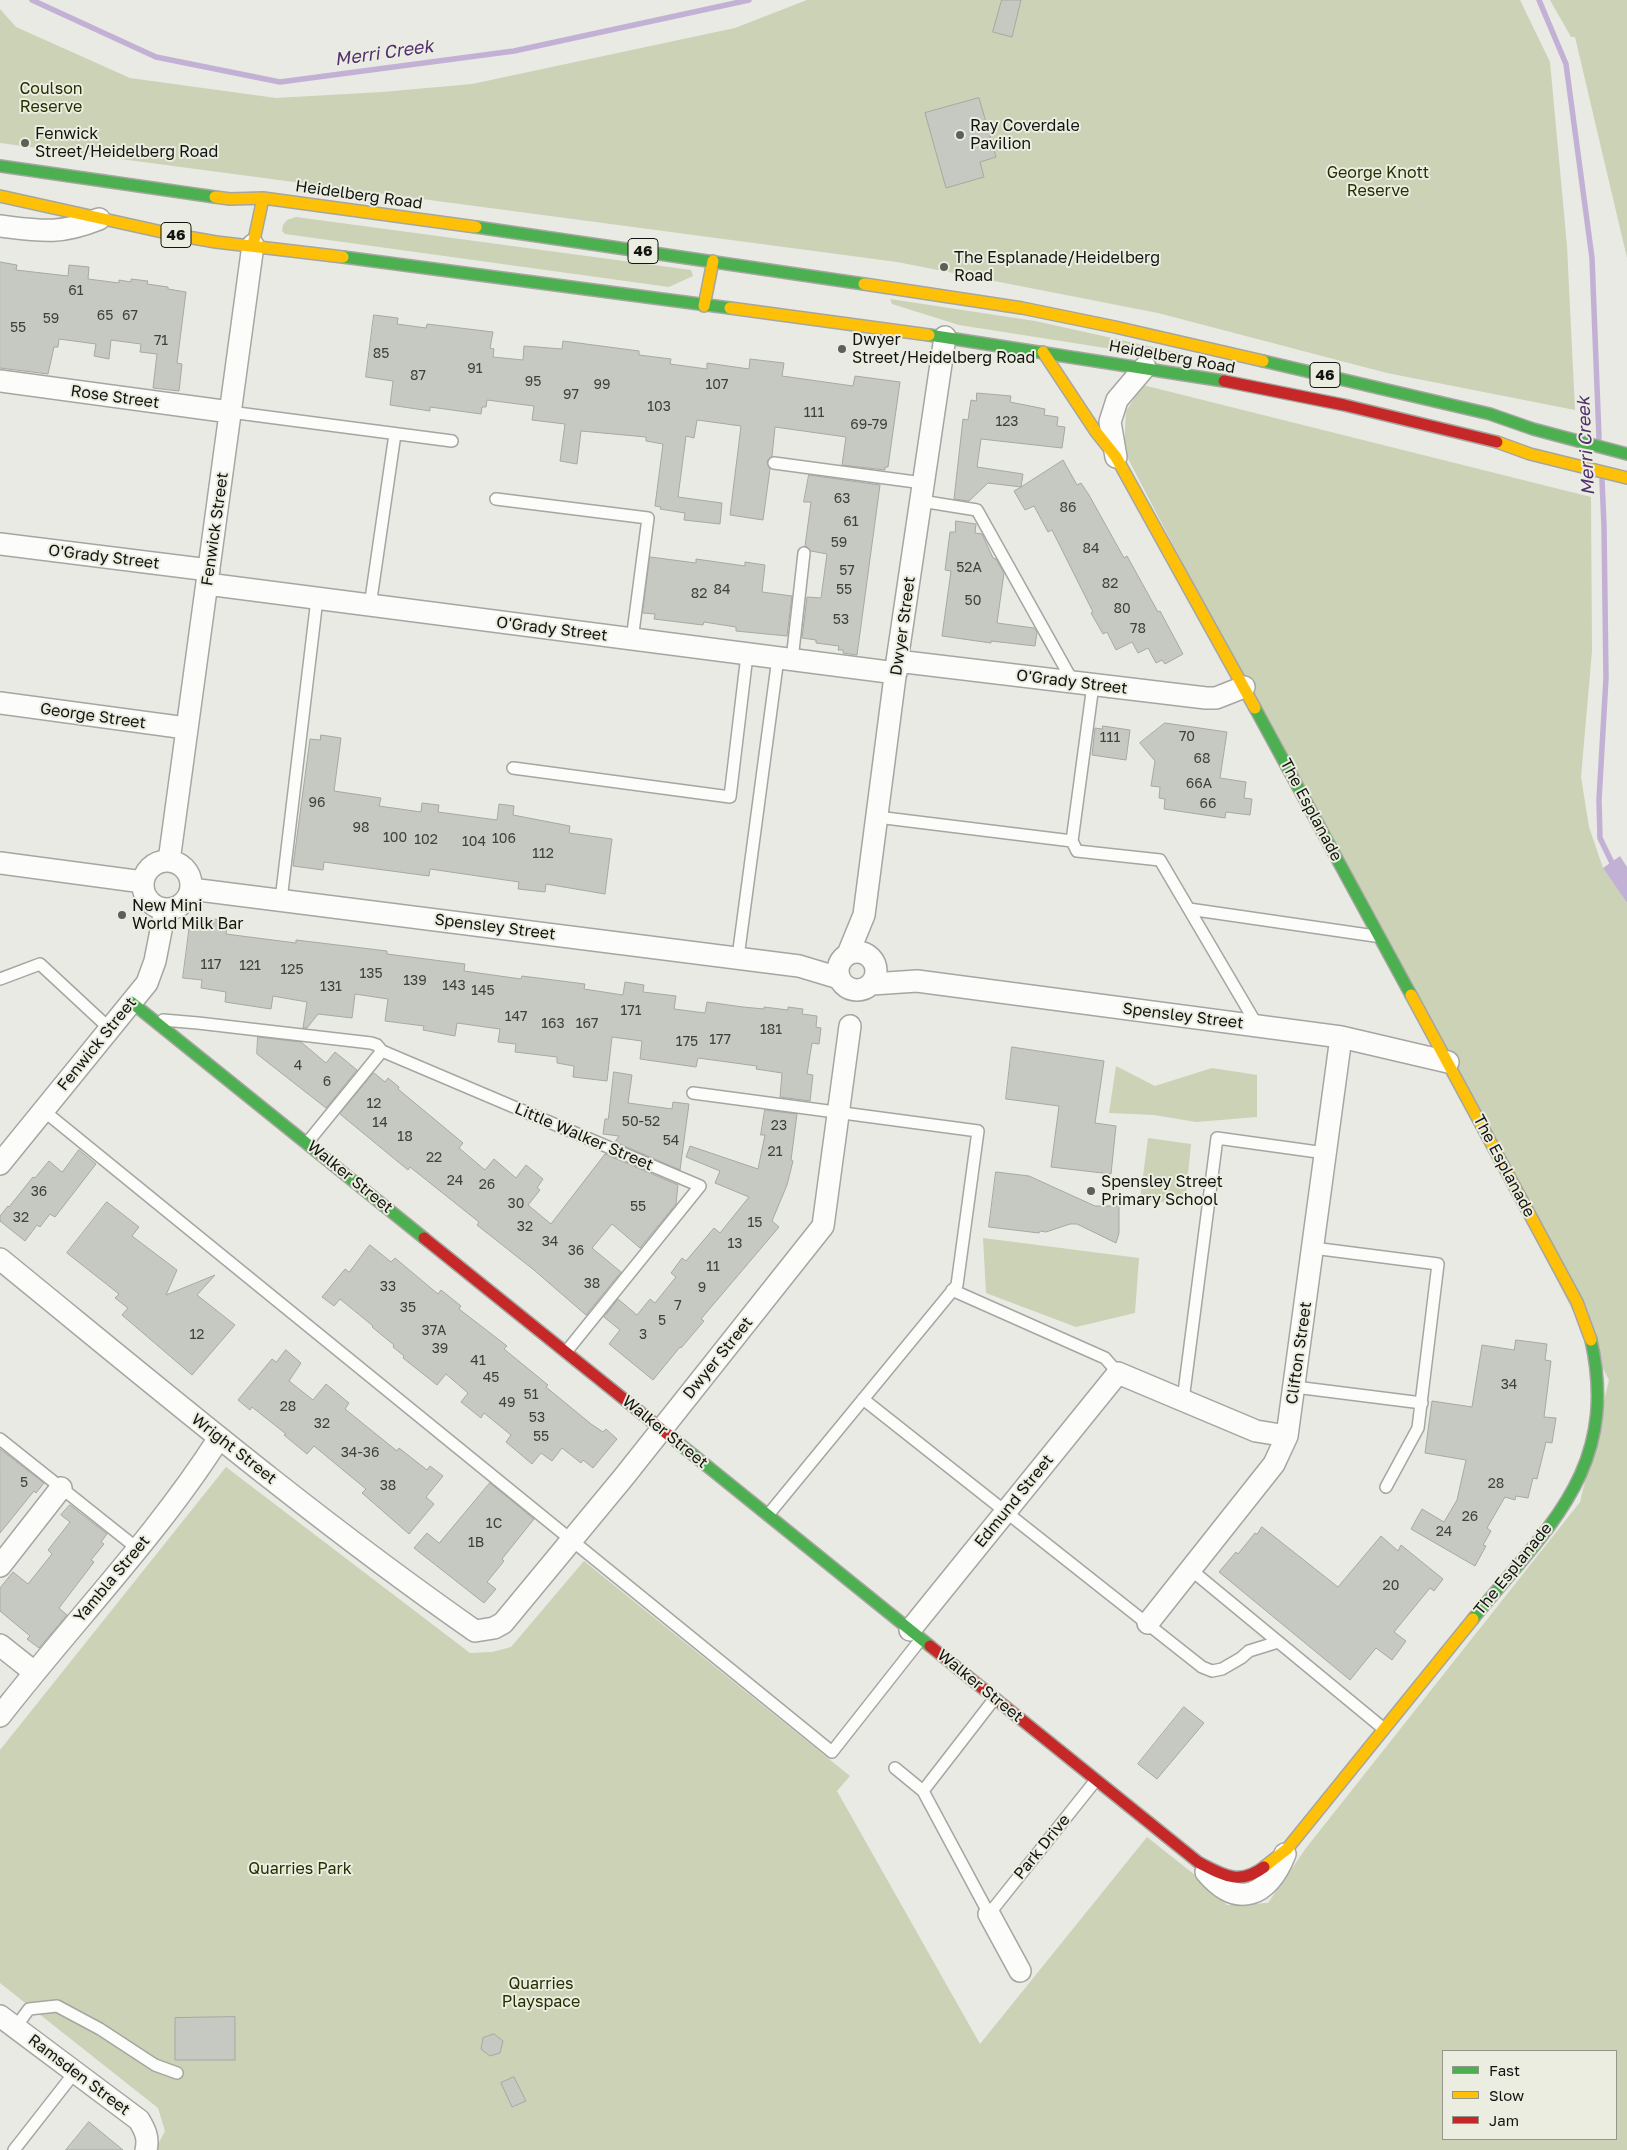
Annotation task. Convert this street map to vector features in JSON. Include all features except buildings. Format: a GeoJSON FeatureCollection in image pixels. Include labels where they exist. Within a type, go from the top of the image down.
{"type":"FeatureCollection","features":[{"type":"Feature","properties":{"kind":"main road","name":"Heidelberg Road"},"geometry":{"type":"LineString","coordinates":[[0,166],[230,199],[263,198],[713,261],[1022,308],[1115,327],[1490,414],[1532,429],[1627,454]]}},
{"type":"Feature","properties":{"kind":"main road","name":"Heidelberg Road"},"geometry":{"type":"LineString","coordinates":[[0,196],[99,219],[216,242],[253,245],[945,337],[1189,374],[1344,405],[1493,441],[1530,454],[1627,478]]}},
{"type":"Feature","properties":{"kind":"main road","name":"Fenwick Street"},"geometry":{"type":"LineString","coordinates":[[253,245],[263,198]]}},
{"type":"Feature","properties":{"kind":"main road"},"geometry":{"type":"LineString","coordinates":[[704,306],[713,261]]}},
{"type":"Feature","properties":{"kind":"main road","name":"The Esplanade"},"geometry":{"type":"LineString","coordinates":[[1043,352],[1096,432],[1116,457],[1244,687],[1577,1302],[1593,1343],[1597,1366],[1599,1387],[1597,1412],[1589,1456],[1582,1475],[1571,1494],[1522,1558],[1287,1849]]}},
{"type":"Feature","properties":{"kind":"main road","name":"Walker Street"},"geometry":{"type":"LineString","coordinates":[[131,1002],[1198,1862]]}},
{"type":"Feature","properties":{"kind":"street"},"geometry":{"type":"LineString","coordinates":[[0,226],[54,232],[77,228],[99,219]]}},
{"type":"Feature","properties":{"kind":"street","name":"Fenwick Street"},"geometry":{"type":"LineString","coordinates":[[170,861],[186,728],[253,245]]}},
{"type":"Feature","properties":{"kind":"street","name":"Dwyer Street"},"geometry":{"type":"LineString","coordinates":[[843,965],[864,915],[897,667],[945,337]]}},
{"type":"Feature","properties":{"kind":"street","name":"The Esplanade"},"geometry":{"type":"LineString","coordinates":[[1116,457],[1110,422],[1117,400],[1145,367]]}},
{"type":"Feature","properties":{"kind":"street","name":"Rose Street"},"geometry":{"type":"LineString","coordinates":[[0,381],[230,412]]}},
{"type":"Feature","properties":{"kind":"street","name":"O'Grady Street"},"geometry":{"type":"LineString","coordinates":[[0,544],[208,577],[317,599],[785,659],[1083,683],[1206,698],[1216,698],[1244,687]]}},
{"type":"Feature","properties":{"kind":"street","name":"George Street"},"geometry":{"type":"LineString","coordinates":[[0,703],[186,728]]}},
{"type":"Feature","properties":{"kind":"street"},"geometry":{"type":"LineString","coordinates":[[170,861],[184,868],[191,881],[191,889],[185,902],[179,907],[165,910],[151,903],[146,897],[143,882],[149,869],[155,864],[170,861]]}},
{"type":"Feature","properties":{"kind":"street"},"geometry":{"type":"LineString","coordinates":[[0,863],[143,882]]}},
{"type":"Feature","properties":{"kind":"street","name":"Spensley Street"},"geometry":{"type":"LineString","coordinates":[[191,889],[800,966],[843,965],[862,953],[872,969],[917,981],[1341,1037],[1448,1062]]}},
{"type":"Feature","properties":{"kind":"street","name":"Fenwick Street"},"geometry":{"type":"LineString","coordinates":[[0,1164],[147,983],[152,973],[165,910]]}},
{"type":"Feature","properties":{"kind":"street","name":"Dwyer Street"},"geometry":{"type":"LineString","coordinates":[[864,915],[872,969]]}},
{"type":"Feature","properties":{"kind":"street"},"geometry":{"type":"LineString","coordinates":[[843,965],[842,984],[853,990],[860,991],[872,969]]}},
{"type":"Feature","properties":{"kind":"street","name":"Dwyer Street"},"geometry":{"type":"LineString","coordinates":[[475,1631],[494,1628],[503,1623],[623,1478],[823,1226],[850,1026]]}},
{"type":"Feature","properties":{"kind":"street","name":"Clifton Street"},"geometry":{"type":"LineString","coordinates":[[1148,1623],[1274,1464],[1287,1436],[1341,1037]]}},
{"type":"Feature","properties":{"kind":"street","name":"Wright Street"},"geometry":{"type":"LineString","coordinates":[[0,1259],[219,1438],[329,1524],[475,1631]]}},
{"type":"Feature","properties":{"kind":"street"},"geometry":{"type":"LineString","coordinates":[[1118,1373],[1256,1431],[1287,1436]]}},
{"type":"Feature","properties":{"kind":"street","name":"Edmund Street"},"geometry":{"type":"LineString","coordinates":[[916,1634],[1004,1512],[1118,1373]]}},
{"type":"Feature","properties":{"kind":"street","name":"Yambla Street"},"geometry":{"type":"LineString","coordinates":[[0,1716],[34,1672],[138,1549],[199,1470],[219,1438]]}},
{"type":"Feature","properties":{"kind":"street"},"geometry":{"type":"LineString","coordinates":[[0,1566],[61,1488]]}},
{"type":"Feature","properties":{"kind":"street"},"geometry":{"type":"LineString","coordinates":[[0,1645],[34,1672]]}},
{"type":"Feature","properties":{"kind":"street","name":"The Esplanade"},"geometry":{"type":"LineString","coordinates":[[1245,1887],[1258,1892],[1267,1885],[1280,1867],[1287,1849]]}},
{"type":"Feature","properties":{"kind":"street","name":"Walker Street"},"geometry":{"type":"LineString","coordinates":[[1198,1862],[1214,1882],[1222,1888],[1235,1894],[1245,1887]]}},
{"type":"Feature","properties":{"kind":"street"},"geometry":{"type":"LineString","coordinates":[[989,1914],[1020,1971]]}},
{"type":"Feature","properties":{"kind":"street","name":"Ramsden Street"},"geometry":{"type":"LineString","coordinates":[[8,2022],[139,2120],[146,2130],[147,2148]]}},
{"type":"Feature","properties":{"kind":"lane"},"geometry":{"type":"LineString","coordinates":[[230,412],[452,441]]}},
{"type":"Feature","properties":{"kind":"lane"},"geometry":{"type":"LineString","coordinates":[[370,606],[395,434]]}},
{"type":"Feature","properties":{"kind":"lane"},"geometry":{"type":"LineString","coordinates":[[774,463],[922,492],[977,510],[1083,683],[1072,841],[1077,851],[1160,860],[1257,1025]]}},
{"type":"Feature","properties":{"kind":"lane"},"geometry":{"type":"LineString","coordinates":[[496,499],[648,518],[632,640]]}},
{"type":"Feature","properties":{"kind":"lane"},"geometry":{"type":"LineString","coordinates":[[738,957],[785,659],[804,553]]}},
{"type":"Feature","properties":{"kind":"lane"},"geometry":{"type":"LineString","coordinates":[[281,900],[317,599]]}},
{"type":"Feature","properties":{"kind":"lane"},"geometry":{"type":"LineString","coordinates":[[513,768],[730,797],[746,654]]}},
{"type":"Feature","properties":{"kind":"lane"},"geometry":{"type":"LineString","coordinates":[[877,818],[1072,841]]}},
{"type":"Feature","properties":{"kind":"lane"},"geometry":{"type":"LineString","coordinates":[[1189,909],[1379,936]]}},
{"type":"Feature","properties":{"kind":"lane"},"geometry":{"type":"LineString","coordinates":[[0,979],[40,964],[110,1029]]}},
{"type":"Feature","properties":{"kind":"lane"},"geometry":{"type":"LineString","coordinates":[[154,1020],[198,1023],[377,1045],[382,1051],[307,1143]]}},
{"type":"Feature","properties":{"kind":"lane","name":"Little Walker Street"},"geometry":{"type":"LineString","coordinates":[[382,1051],[700,1186],[566,1352]]}},
{"type":"Feature","properties":{"kind":"lane"},"geometry":{"type":"LineString","coordinates":[[692,1093],[838,1114],[978,1131],[957,1285],[768,1515]]}},
{"type":"Feature","properties":{"kind":"lane"},"geometry":{"type":"LineString","coordinates":[[44,1111],[572,1538],[832,1752],[916,1634]]}},
{"type":"Feature","properties":{"kind":"lane"},"geometry":{"type":"LineString","coordinates":[[1183,1400],[1218,1138],[1326,1153]]}},
{"type":"Feature","properties":{"kind":"lane"},"geometry":{"type":"LineString","coordinates":[[1313,1248],[1438,1264],[1418,1428],[1386,1488]]}},
{"type":"Feature","properties":{"kind":"lane"},"geometry":{"type":"LineString","coordinates":[[952,1290],[1106,1358],[1118,1373]]}},
{"type":"Feature","properties":{"kind":"lane"},"geometry":{"type":"LineString","coordinates":[[1295,1387],[1422,1403]]}},
{"type":"Feature","properties":{"kind":"lane"},"geometry":{"type":"LineString","coordinates":[[863,1399],[1202,1667],[1212,1671],[1230,1665],[1249,1651],[1278,1642]]}},
{"type":"Feature","properties":{"kind":"lane"},"geometry":{"type":"LineString","coordinates":[[0,1439],[138,1549]]}},
{"type":"Feature","properties":{"kind":"lane"},"geometry":{"type":"LineString","coordinates":[[1190,1569],[1384,1729]]}},
{"type":"Feature","properties":{"kind":"lane"},"geometry":{"type":"LineString","coordinates":[[922,1792],[995,1698]]}},
{"type":"Feature","properties":{"kind":"lane"},"geometry":{"type":"LineString","coordinates":[[895,1768],[922,1792],[989,1914]]}},
{"type":"Feature","properties":{"kind":"lane","name":"Park Drive"},"geometry":{"type":"LineString","coordinates":[[989,1914],[1096,1780]]}},
{"type":"Feature","properties":{"kind":"lane"},"geometry":{"type":"LineString","coordinates":[[8,2022],[29,2008],[57,2006],[100,2029],[155,2065],[178,2073]]}},
{"type":"Feature","properties":{"kind":"lane"},"geometry":{"type":"LineString","coordinates":[[14,2150],[75,2072]]}},
{"type":"Feature","properties":{"kind":"green space","name":"George Knott Reserve"},"geometry":{"type":"Polygon","coordinates":[[[807,0],[1520,0],[1550,62],[1567,246],[1575,410],[1387,373],[1158,313],[897,262],[0,143],[0,9],[16,27],[130,78],[276,98],[382,92],[472,84],[735,28],[807,0]]]}},
{"type":"Feature","properties":{"kind":"green space"},"geometry":{"type":"Polygon","coordinates":[[[1550,0],[1627,0],[1627,258],[1575,37],[1571,37],[1550,0]]]}},
{"type":"Feature","properties":{"kind":"green space"},"geometry":{"type":"Polygon","coordinates":[[[296,217],[691,270],[693,276],[669,287],[285,234],[282,231],[283,225],[287,220],[296,217]]]}},
{"type":"Feature","properties":{"kind":"green space"},"geometry":{"type":"Polygon","coordinates":[[[890,299],[1035,321],[1180,353],[1182,360],[959,325],[892,304],[890,299]]]}},
{"type":"Feature","properties":{"kind":"green space"},"geometry":{"type":"Polygon","coordinates":[[[1143,385],[1591,497],[1592,651],[1581,777],[1589,827],[1603,868],[1627,903],[1627,2150],[155,2150],[165,2131],[158,2108],[0,1983],[0,1750],[226,1467],[470,1653],[492,1652],[511,1647],[584,1561],[850,1776],[837,1791],[980,2044],[1147,1837],[1205,1883],[1227,1905],[1268,1903],[1306,1848],[1580,1502],[1609,1380],[1124,451],[1126,411],[1143,385]]]}},
{"type":"Feature","properties":{"kind":"green space"},"geometry":{"type":"Polygon","coordinates":[[[1116,1066],[1155,1086],[1212,1068],[1257,1075],[1257,1117],[1196,1122],[1154,1115],[1109,1113],[1116,1066]]]}},
{"type":"Feature","properties":{"kind":"green space"},"geometry":{"type":"Polygon","coordinates":[[[1148,1138],[1191,1144],[1185,1205],[1140,1199],[1148,1138]]]}},
{"type":"Feature","properties":{"kind":"green space"},"geometry":{"type":"Polygon","coordinates":[[[983,1238],[1139,1258],[1135,1313],[1076,1327],[986,1293],[983,1238]]]}},
{"type":"Feature","properties":{"kind":"shaded area"},"geometry":{"type":"Polygon","coordinates":[[[1620,856],[1627,867],[1627,903],[1603,868],[1620,856]]]}},
{"type":"Feature","properties":{"kind":"waterway","name":"Merri Creek"},"geometry":{"type":"LineString","coordinates":[[32,0],[156,57],[280,82],[514,51],[749,0]]}},
{"type":"Feature","properties":{"kind":"waterway","name":"Merri Creek"},"geometry":{"type":"LineString","coordinates":[[1539,0],[1566,64],[1592,258],[1599,438]]}},
{"type":"Feature","properties":{"kind":"waterway","name":"Merri Creek"},"geometry":{"type":"LineString","coordinates":[[1602,480],[1606,678],[1599,800],[1600,838],[1614,867]]}},
{"type":"Feature","properties":{"kind":"traffic: fast"},"geometry":{"type":"LineString","coordinates":[[0,166],[215,197]]}},
{"type":"Feature","properties":{"kind":"traffic: fast"},"geometry":{"type":"LineString","coordinates":[[476,227],[864,284]]}},
{"type":"Feature","properties":{"kind":"traffic: fast"},"geometry":{"type":"LineString","coordinates":[[343,257],[730,308]]}},
{"type":"Feature","properties":{"kind":"traffic: fast"},"geometry":{"type":"LineString","coordinates":[[929,335],[1224,381]]}},
{"type":"Feature","properties":{"kind":"traffic: fast"},"geometry":{"type":"LineString","coordinates":[[1263,361],[1490,414],[1533,429],[1627,454]]}},
{"type":"Feature","properties":{"kind":"traffic: fast"},"geometry":{"type":"LineString","coordinates":[[1255,708],[1411,995]]}},
{"type":"Feature","properties":{"kind":"traffic: fast"},"geometry":{"type":"LineString","coordinates":[[131,1002],[424,1238]]}},
{"type":"Feature","properties":{"kind":"traffic: fast"},"geometry":{"type":"LineString","coordinates":[[1473,1619],[1551,1525],[1571,1494],[1586,1461],[1595,1426],[1597,1386],[1591,1340]]}},
{"type":"Feature","properties":{"kind":"traffic: fast"},"geometry":{"type":"LineString","coordinates":[[681,1445],[930,1646]]}},
{"type":"Feature","properties":{"kind":"traffic: slow"},"geometry":{"type":"LineString","coordinates":[[0,196],[176,235],[216,242],[343,257]]}},
{"type":"Feature","properties":{"kind":"traffic: slow"},"geometry":{"type":"LineString","coordinates":[[215,197],[230,199],[263,198],[476,227]]}},
{"type":"Feature","properties":{"kind":"traffic: slow"},"geometry":{"type":"LineString","coordinates":[[253,245],[263,198]]}},
{"type":"Feature","properties":{"kind":"traffic: slow"},"geometry":{"type":"LineString","coordinates":[[704,306],[713,261]]}},
{"type":"Feature","properties":{"kind":"traffic: slow"},"geometry":{"type":"LineString","coordinates":[[864,284],[1022,308],[1263,361]]}},
{"type":"Feature","properties":{"kind":"traffic: slow"},"geometry":{"type":"LineString","coordinates":[[730,308],[929,335]]}},
{"type":"Feature","properties":{"kind":"traffic: slow"},"geometry":{"type":"LineString","coordinates":[[1043,352],[1096,432],[1116,457],[1255,708]]}},
{"type":"Feature","properties":{"kind":"traffic: slow"},"geometry":{"type":"LineString","coordinates":[[1497,442],[1530,454],[1627,478]]}},
{"type":"Feature","properties":{"kind":"traffic: slow"},"geometry":{"type":"LineString","coordinates":[[1411,995],[1577,1302],[1591,1340]]}},
{"type":"Feature","properties":{"kind":"traffic: slow"},"geometry":{"type":"LineString","coordinates":[[1264,1867],[1287,1849],[1473,1619]]}},
{"type":"Feature","properties":{"kind":"traffic: jam"},"geometry":{"type":"LineString","coordinates":[[1224,381],[1344,405],[1497,442]]}},
{"type":"Feature","properties":{"kind":"traffic: jam"},"geometry":{"type":"LineString","coordinates":[[424,1238],[681,1445]]}},
{"type":"Feature","properties":{"kind":"traffic: jam"},"geometry":{"type":"LineString","coordinates":[[930,1646],[1198,1862],[1223,1874],[1239,1877],[1255,1873],[1264,1867]]}},
{"type":"Feature","properties":{"kind":"place","name":"Ray Coverdale Pavilion"},"geometry":{"type":"Point","coordinates":[960,135]}},
{"type":"Feature","properties":{"kind":"place","name":"Fenwick Street/Heidelberg Road"},"geometry":{"type":"Point","coordinates":[25,143]}},
{"type":"Feature","properties":{"kind":"place","name":"The Esplanade/Heidelberg Road"},"geometry":{"type":"Point","coordinates":[944,267]}},
{"type":"Feature","properties":{"kind":"place","name":"Dwyer Street/Heidelberg Road"},"geometry":{"type":"Point","coordinates":[842,349]}},
{"type":"Feature","properties":{"kind":"place","name":"New Mini World Milk Bar"},"geometry":{"type":"Point","coordinates":[122,915]}},
{"type":"Feature","properties":{"kind":"place","name":"Spensley Street Primary School"},"geometry":{"type":"Point","coordinates":[1091,1191]}},
{"type":"Feature","properties":{"kind":"park label","name":"Coulson Reserve"},"geometry":{"type":"Point","coordinates":[51,98]}},
{"type":"Feature","properties":{"kind":"park label","name":"Quarries Park"},"geometry":{"type":"Point","coordinates":[300,1869]}},
{"type":"Feature","properties":{"kind":"park label","name":"Quarries Playspace"},"geometry":{"type":"Point","coordinates":[541,1993]}}]}
